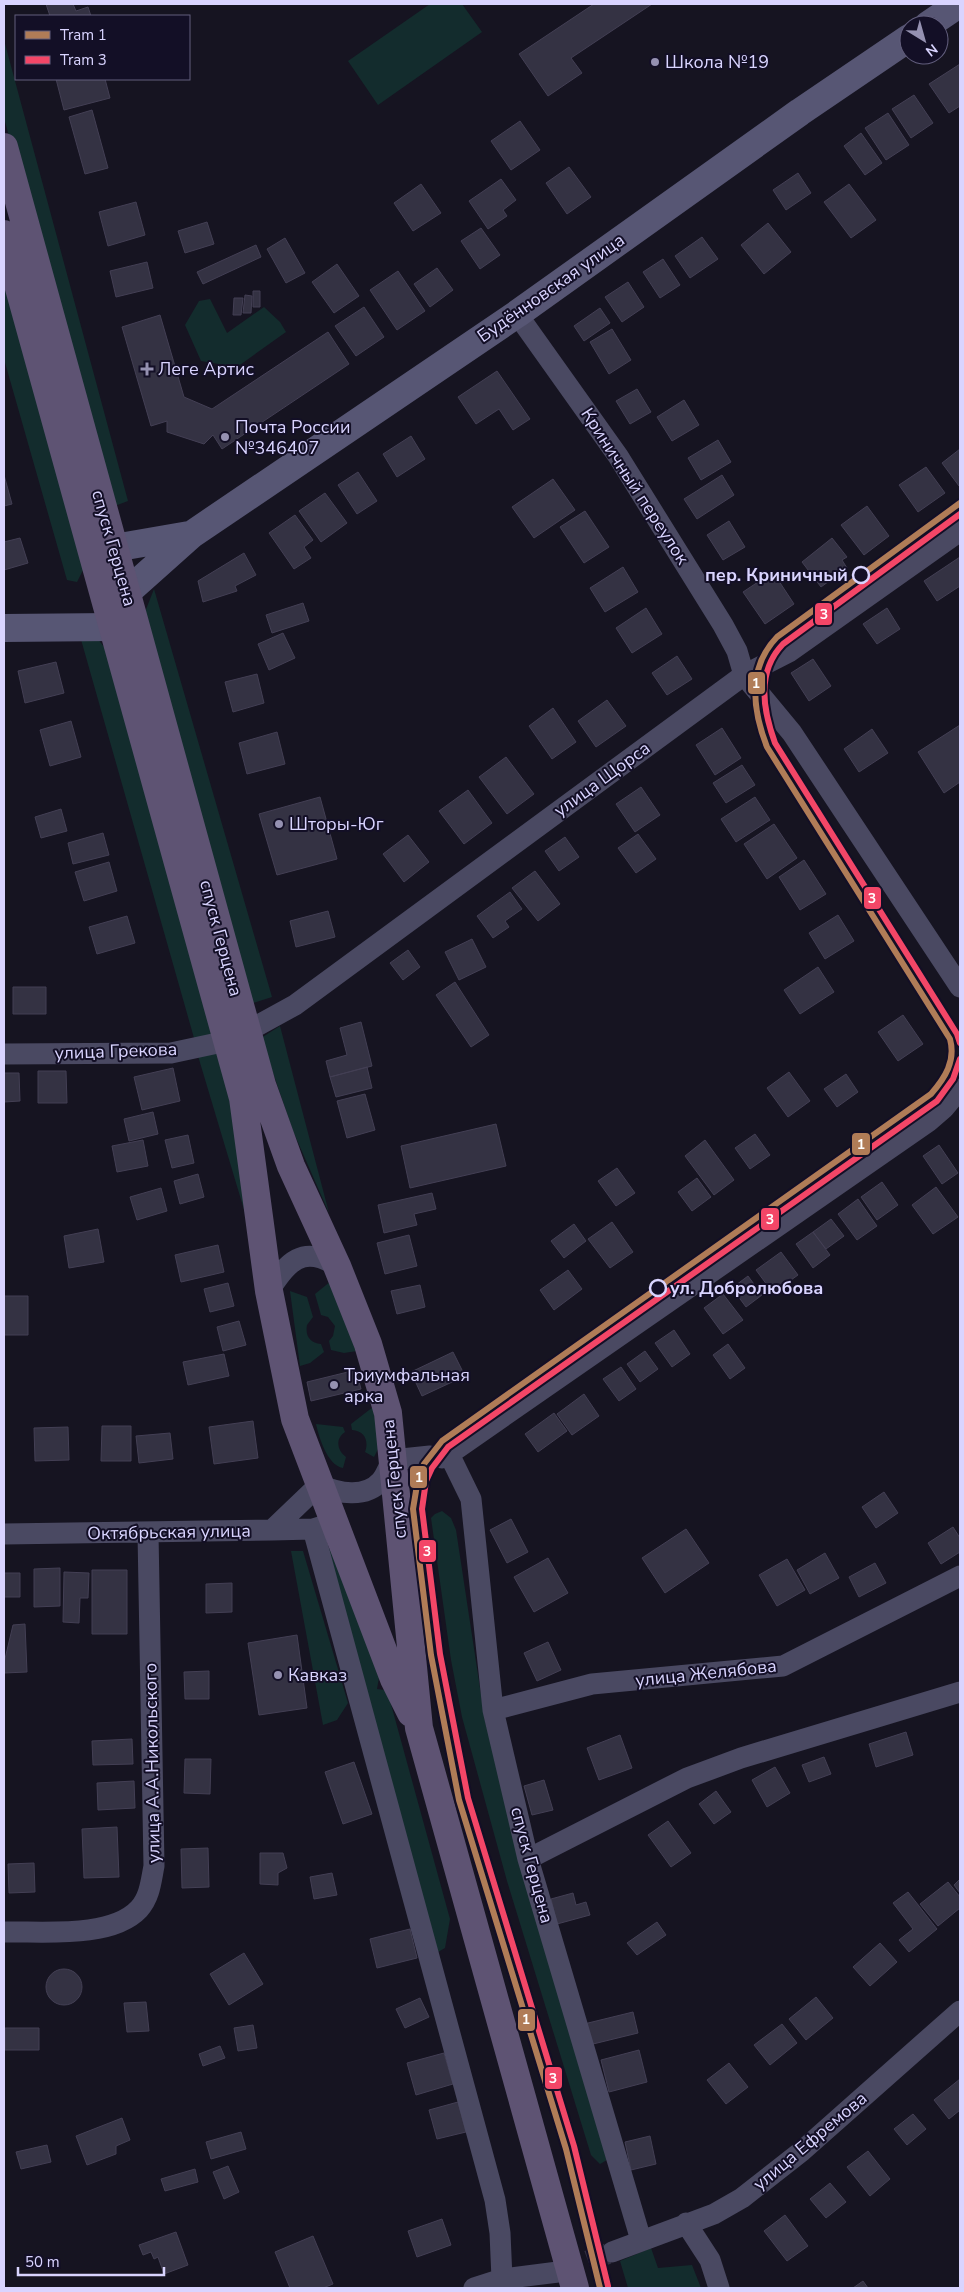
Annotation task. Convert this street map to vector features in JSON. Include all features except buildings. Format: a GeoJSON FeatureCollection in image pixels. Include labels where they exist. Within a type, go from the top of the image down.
{"type":"FeatureCollection","features":[{"type":"Feature","properties":{"kind":"main road","name":"спуск Герцена"},"geometry":{"type":"LineString","coordinates":[[4,147],[126,592],[237,1037],[268,1291],[295,1419],[319,1485],[323,1526],[394,1680],[419,1728]]}},
{"type":"Feature","properties":{"kind":"main road","name":"спуск Герцена"},"geometry":{"type":"LineString","coordinates":[[4,234],[95,559],[112,627],[237,1037],[262,1085],[291,1166],[337,1266],[368,1344],[388,1413],[419,1728],[551,2209],[566,2280]]}},
{"type":"Feature","properties":{"kind":"street"},"geometry":{"type":"LineString","coordinates":[[943,15],[959,4]]}},
{"type":"Feature","properties":{"kind":"street","name":"Будённовская улица"},"geometry":{"type":"LineString","coordinates":[[126,592],[191,535],[517,314],[800,112],[899,45]]}},
{"type":"Feature","properties":{"kind":"street","name":"Криничный переулок"},"geometry":{"type":"LineString","coordinates":[[517,314],[618,456],[723,625],[737,651],[744,675],[792,733],[960,987]]}},
{"type":"Feature","properties":{"kind":"street","name":"улица Щорса"},"geometry":{"type":"LineString","coordinates":[[237,1037],[294,1005],[744,675],[789,652],[960,531]]}},
{"type":"Feature","properties":{"kind":"street","name":"Будённовская улица"},"geometry":{"type":"LineString","coordinates":[[114,548],[191,535]]}},
{"type":"Feature","properties":{"kind":"street"},"geometry":{"type":"LineString","coordinates":[[4,628],[112,627]]}},
{"type":"Feature","properties":{"kind":"street","name":"улица Грекова"},"geometry":{"type":"LineString","coordinates":[[4,1054],[171,1052],[237,1037]]}},
{"type":"Feature","properties":{"kind":"street"},"geometry":{"type":"LineString","coordinates":[[272,1530],[319,1485],[334,1491],[359,1493],[381,1481],[392,1460],[430,1456],[442,1458],[449,1454],[929,1121],[944,1108],[960,1089]]}},
{"type":"Feature","properties":{"kind":"street"},"geometry":{"type":"LineString","coordinates":[[268,1291],[285,1267],[300,1258],[321,1256],[337,1266]]}},
{"type":"Feature","properties":{"kind":"street","name":"спуск Герцена"},"geometry":{"type":"LineString","coordinates":[[449,1454],[471,1499],[493,1710],[528,1859],[641,2240]]}},
{"type":"Feature","properties":{"kind":"street","name":"спуск Герцена"},"geometry":{"type":"LineString","coordinates":[[323,1526],[495,2200],[500,2233],[502,2279]]}},
{"type":"Feature","properties":{"kind":"street","name":"Октябрьская улица"},"geometry":{"type":"LineString","coordinates":[[4,1534],[272,1530],[323,1526]]}},
{"type":"Feature","properties":{"kind":"street","name":"улица А.А.Никольского"},"geometry":{"type":"LineString","coordinates":[[4,1932],[104,1928],[122,1921],[138,1910],[149,1893],[154,1866],[148,1533]]}},
{"type":"Feature","properties":{"kind":"street","name":"улица Желябова"},"geometry":{"type":"LineString","coordinates":[[493,1710],[592,1684],[783,1666],[960,1576]]}},
{"type":"Feature","properties":{"kind":"street"},"geometry":{"type":"LineString","coordinates":[[528,1859],[687,1778],[741,1758],[960,1692]]}},
{"type":"Feature","properties":{"kind":"street","name":"улица Ефремова"},"geometry":{"type":"LineString","coordinates":[[612,2252],[714,2214],[750,2192],[802,2151],[960,2011]]}},
{"type":"Feature","properties":{"kind":"street"},"geometry":{"type":"LineString","coordinates":[[686,2223],[710,2260],[719,2288]]}},
{"type":"Feature","properties":{"kind":"street"},"geometry":{"type":"LineString","coordinates":[[474,2288],[502,2279],[566,2280]]}},
{"type":"Feature","properties":{"kind":"green space"},"geometry":{"type":"Polygon","coordinates":[[[430,4],[462,4],[482,32],[378,105],[348,61],[430,4]]]}},
{"type":"Feature","properties":{"kind":"green space"},"geometry":{"type":"Polygon","coordinates":[[[4,40],[128,501],[112,507],[4,118],[4,40]]]}},
{"type":"Feature","properties":{"kind":"green space"},"geometry":{"type":"Polygon","coordinates":[[[4,267],[86,564],[77,582],[67,580],[4,359],[4,267]]]}},
{"type":"Feature","properties":{"kind":"green space"},"geometry":{"type":"Polygon","coordinates":[[[210,299],[227,333],[264,307],[280,322],[286,332],[237,367],[201,361],[185,325],[199,301],[210,299]]]}},
{"type":"Feature","properties":{"kind":"green space"},"geometry":{"type":"Polygon","coordinates":[[[154,589],[272,997],[253,1003],[143,617],[154,589]]]}},
{"type":"Feature","properties":{"kind":"green space"},"geometry":{"type":"Polygon","coordinates":[[[80,636],[97,638],[112,657],[214,1034],[194,1038],[80,636]]]}},
{"type":"Feature","properties":{"kind":"green space"},"geometry":{"type":"Polygon","coordinates":[[[280,1026],[329,1213],[293,1131],[261,1038],[280,1026]]]}},
{"type":"Feature","properties":{"kind":"green space"},"geometry":{"type":"Polygon","coordinates":[[[218,1052],[236,1097],[254,1243],[198,1056],[218,1052]]]}},
{"type":"Feature","properties":{"kind":"green space"},"geometry":{"type":"Polygon","coordinates":[[[331,1281],[357,1351],[344,1353],[331,1350],[329,1341],[333,1336],[335,1326],[328,1317],[321,1315],[315,1294],[331,1281]]]}},
{"type":"Feature","properties":{"kind":"green space"},"geometry":{"type":"Polygon","coordinates":[[[290,1291],[307,1297],[313,1317],[307,1325],[308,1336],[314,1342],[321,1344],[324,1352],[310,1363],[300,1366],[290,1291]]]}},
{"type":"Feature","properties":{"kind":"green space"},"geometry":{"type":"Polygon","coordinates":[[[373,1407],[380,1445],[374,1457],[365,1452],[365,1437],[360,1432],[352,1430],[351,1424],[373,1407]]]}},
{"type":"Feature","properties":{"kind":"green space"},"geometry":{"type":"Polygon","coordinates":[[[316,1424],[343,1427],[345,1432],[340,1438],[338,1445],[346,1457],[343,1468],[332,1462],[328,1456],[316,1424]]]}},
{"type":"Feature","properties":{"kind":"green space"},"geometry":{"type":"Polygon","coordinates":[[[442,1511],[451,1518],[456,1530],[485,1721],[607,2160],[600,2164],[591,2155],[507,1881],[462,1717],[451,1660],[431,1518],[442,1511]]]}},
{"type":"Feature","properties":{"kind":"green space"},"geometry":{"type":"Polygon","coordinates":[[[335,1547],[380,1672],[377,1689],[384,1690],[389,1697],[450,1919],[445,1948],[438,1952],[324,1551],[335,1547]]]}},
{"type":"Feature","properties":{"kind":"green space"},"geometry":{"type":"Polygon","coordinates":[[[291,1551],[303,1551],[348,1703],[337,1720],[323,1725],[291,1551]]]}},
{"type":"Feature","properties":{"kind":"green space"},"geometry":{"type":"Polygon","coordinates":[[[651,2248],[658,2268],[692,2265],[701,2288],[628,2288],[620,2261],[651,2248]]]}},
{"type":"Feature","properties":{"kind":"tunnel"},"geometry":{"type":"LineString","coordinates":[[558,2272],[612,2252]]}},
{"type":"Feature","properties":{"kind":"tram line","name":"1"},"geometry":{"type":"LineString","coordinates":[[600,2288],[566,2149],[459,1800],[431,1655],[413,1509],[418,1479],[424,1464],[442,1441],[931,1094],[945,1075],[952,1055],[950,1039],[767,747],[758,719],[756,690],[761,662],[767,649],[777,637],[960,503]]}},
{"type":"Feature","properties":{"kind":"tram line","name":"3"},"geometry":{"type":"LineString","coordinates":[[960,514],[783,644],[774,655],[769,667],[765,679],[764,692],[767,718],[775,743],[957,1034],[960,1043]]}},
{"type":"Feature","properties":{"kind":"tram line","name":"3"},"geometry":{"type":"LineString","coordinates":[[608,2286],[574,2146],[468,1798],[440,1654],[422,1509],[426,1481],[432,1468],[448,1447],[937,1101],[953,1079],[960,1059]]}},
{"type":"Feature","properties":{"kind":"place","name":"Школа №19"},"geometry":{"type":"Point","coordinates":[655,62]}},
{"type":"Feature","properties":{"kind":"place","name":"Леге Артис"},"geometry":{"type":"Point","coordinates":[147,369]}},
{"type":"Feature","properties":{"kind":"place","name":"Почта России №346407"},"geometry":{"type":"Point","coordinates":[225,437]}},
{"type":"Feature","properties":{"kind":"place","name":"пер. Криничный"},"geometry":{"type":"Point","coordinates":[861,575]}},
{"type":"Feature","properties":{"kind":"place","name":"Шторы-Юг"},"geometry":{"type":"Point","coordinates":[279,824]}},
{"type":"Feature","properties":{"kind":"place","name":"ул. Добролюбова"},"geometry":{"type":"Point","coordinates":[658,1288]}},
{"type":"Feature","properties":{"kind":"place","name":"Триумфальная арка"},"geometry":{"type":"Point","coordinates":[334,1385]}},
{"type":"Feature","properties":{"kind":"place","name":"Кавказ"},"geometry":{"type":"Point","coordinates":[278,1675]}}]}
